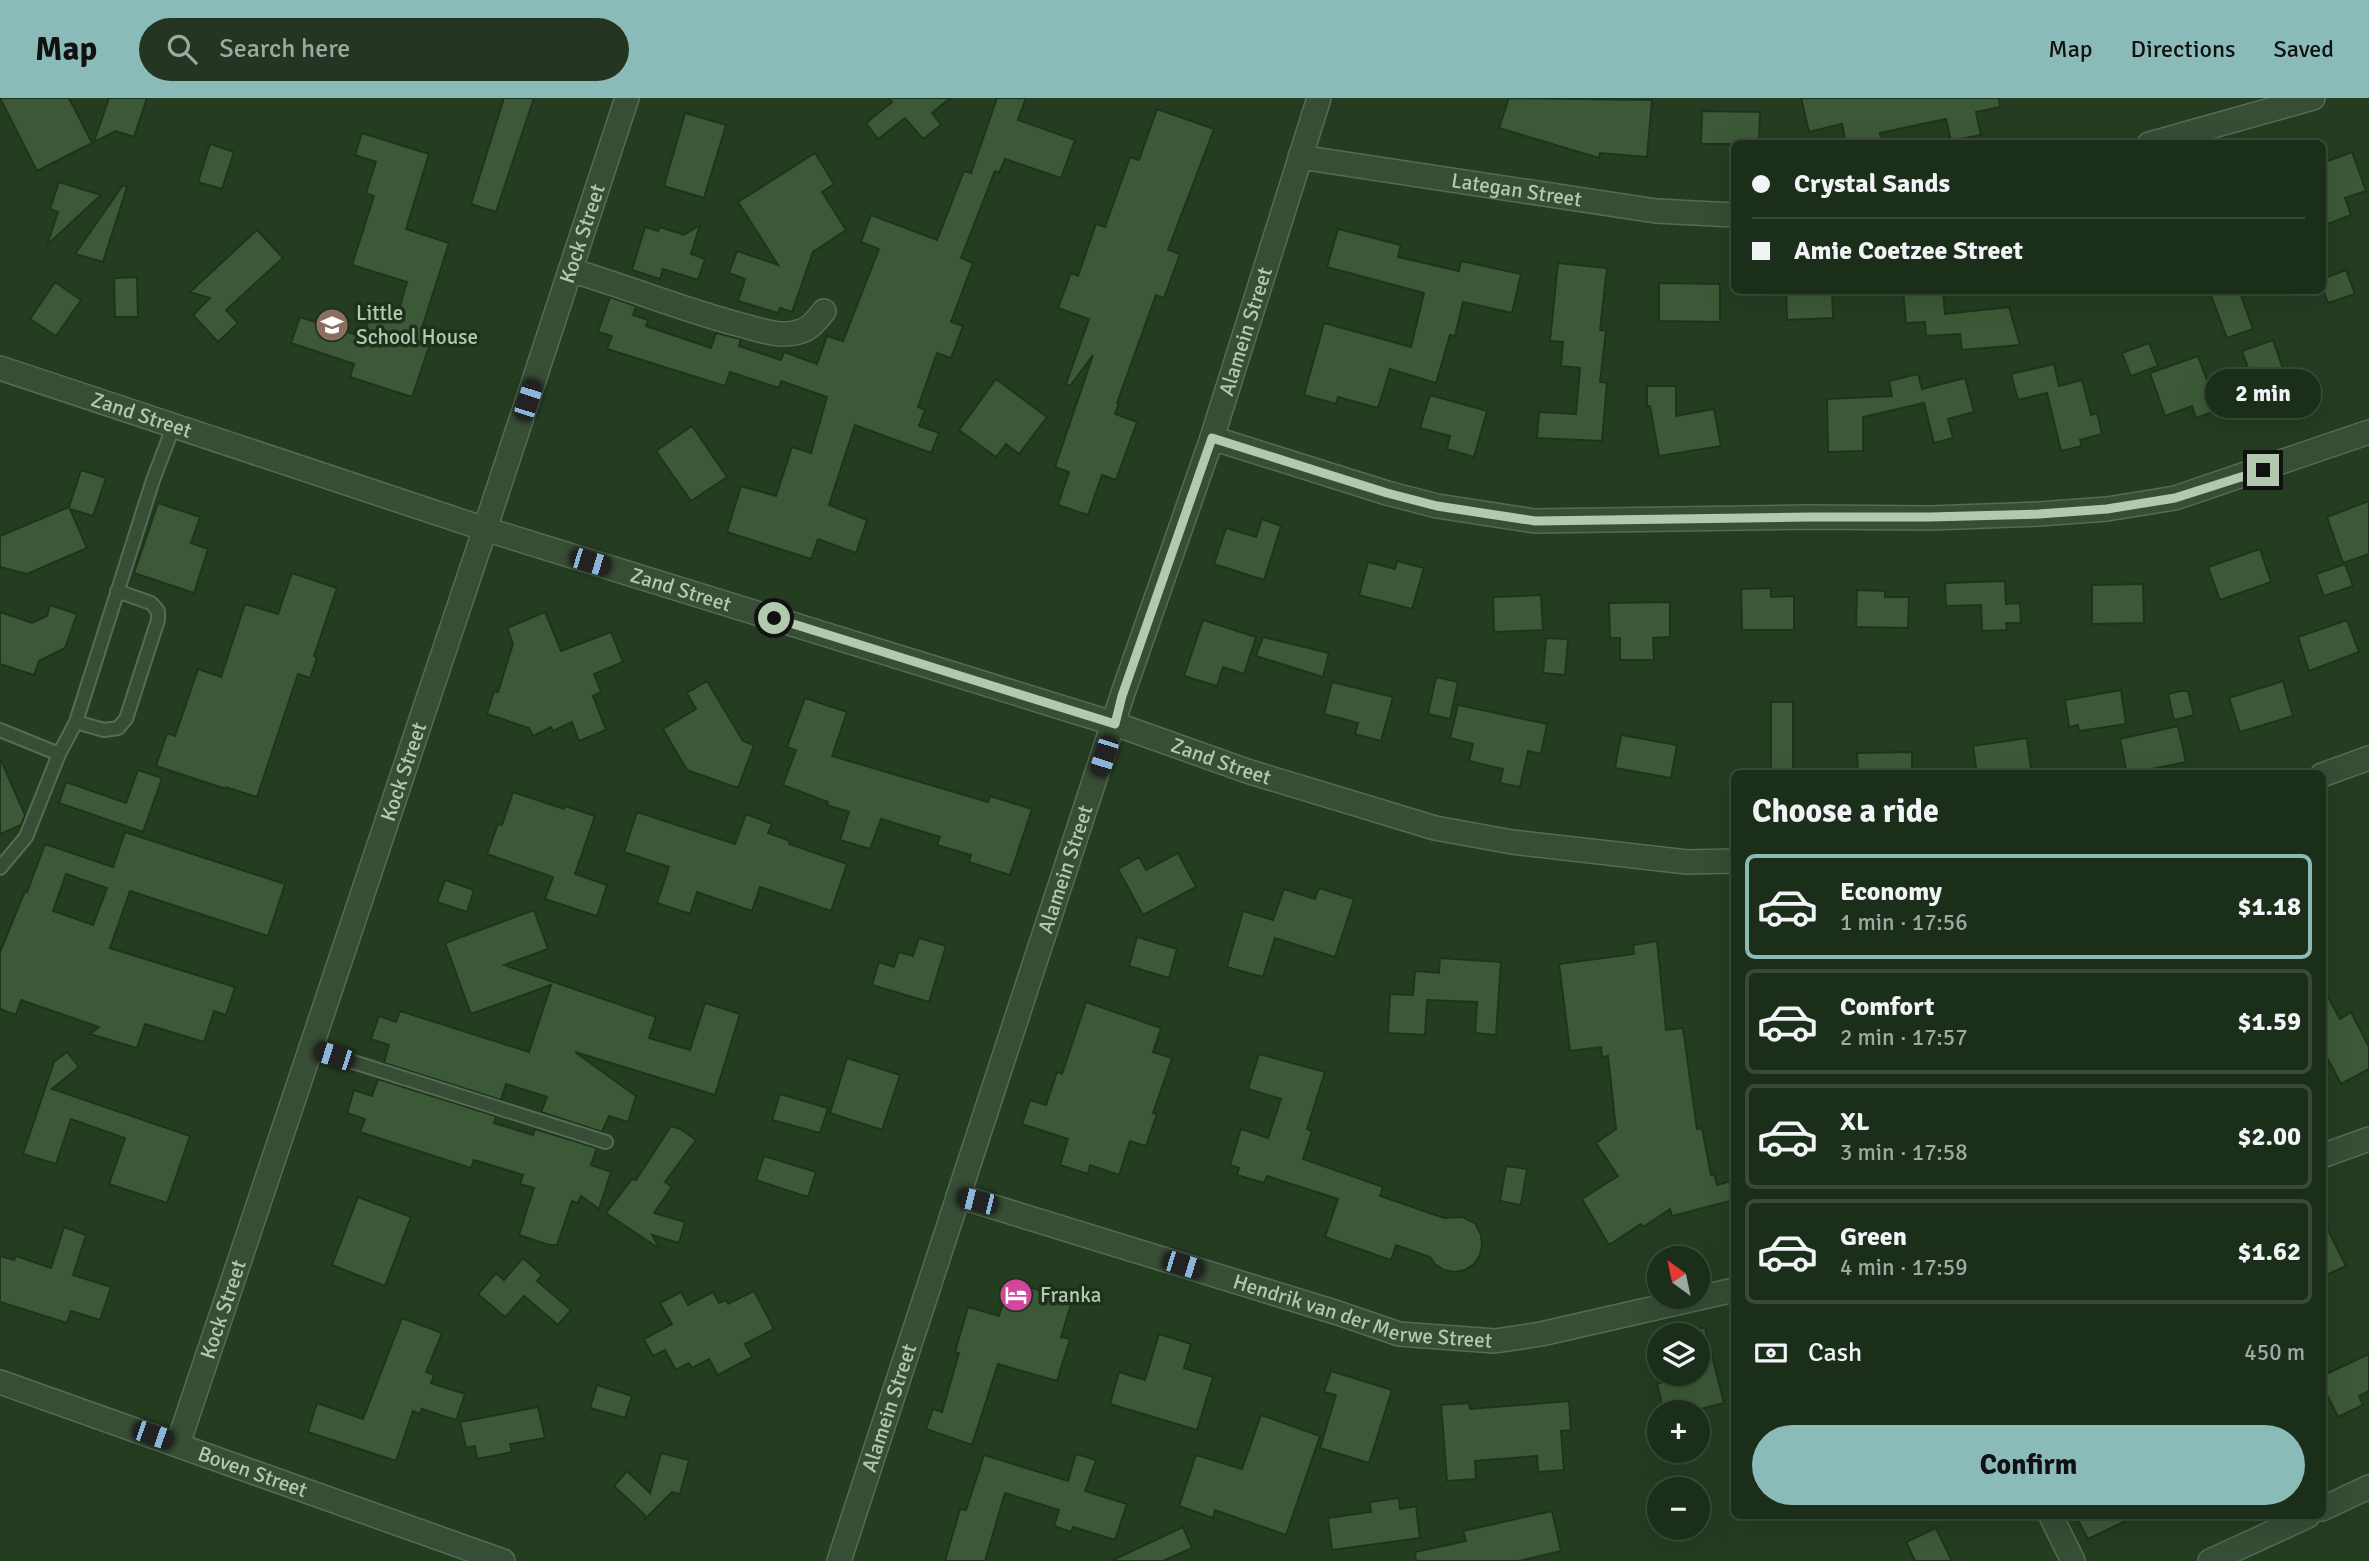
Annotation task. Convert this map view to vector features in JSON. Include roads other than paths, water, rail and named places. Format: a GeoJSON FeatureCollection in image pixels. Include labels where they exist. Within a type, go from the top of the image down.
{"type":"FeatureCollection","features":[{"type":"Feature","properties":{"kind":"street","name":"Kock Street"},"geometry":{"type":"LineString","coordinates":[[178,1444],[627,98]]}},
{"type":"Feature","properties":{"kind":"street","name":"Alamein Street"},"geometry":{"type":"LineString","coordinates":[[839,1561],[1122,696],[1212,438],[1319,98]]}},
{"type":"Feature","properties":{"kind":"street"},"geometry":{"type":"LineString","coordinates":[[2163,140],[2313,98]]}},
{"type":"Feature","properties":{"kind":"street","name":"Lategan Street"},"geometry":{"type":"LineString","coordinates":[[1300,158],[1642,209],[1731,215]]}},
{"type":"Feature","properties":{"kind":"street"},"geometry":{"type":"LineString","coordinates":[[570,270],[767,332],[792,334],[809,329],[824,312]]}},
{"type":"Feature","properties":{"kind":"street","name":"Zand Street"},"geometry":{"type":"LineString","coordinates":[[0,368],[485,529],[1115,724],[1247,771],[1435,828],[1513,842],[1687,862],[1731,861]]}},
{"type":"Feature","properties":{"kind":"street"},"geometry":{"type":"LineString","coordinates":[[1212,438],[1437,506],[1535,521],[1930,517],[2107,509],[2175,498],[2369,432]]}},
{"type":"Feature","properties":{"kind":"street"},"geometry":{"type":"LineString","coordinates":[[2326,774],[2369,758]]}},
{"type":"Feature","properties":{"kind":"street"},"geometry":{"type":"LineString","coordinates":[[2326,1155],[2369,1139]]}},
{"type":"Feature","properties":{"kind":"street","name":"Hendrik van der Merwe Street"},"geometry":{"type":"LineString","coordinates":[[958,1196],[1399,1334],[1495,1340],[1541,1335],[1731,1291]]}},
{"type":"Feature","properties":{"kind":"street","name":"Boven Street"},"geometry":{"type":"LineString","coordinates":[[0,1382],[503,1561]]}},
{"type":"Feature","properties":{"kind":"street"},"geometry":{"type":"LineString","coordinates":[[2326,1507],[2369,1487]]}},
{"type":"Feature","properties":{"kind":"street"},"geometry":{"type":"LineString","coordinates":[[2052,1519],[2073,1561]]}},
{"type":"Feature","properties":{"kind":"street"},"geometry":{"type":"LineString","coordinates":[[2210,1561],[2301,1519]]}},
{"type":"Feature","properties":{"kind":"lane"},"geometry":{"type":"LineString","coordinates":[[0,868],[26,837],[59,754],[76,722],[153,480],[174,425]]}},
{"type":"Feature","properties":{"kind":"lane"},"geometry":{"type":"LineString","coordinates":[[76,722],[104,730],[118,728],[126,719],[158,621],[158,611],[151,603],[117,591]]}},
{"type":"Feature","properties":{"kind":"lane"},"geometry":{"type":"LineString","coordinates":[[0,730],[59,754]]}},
{"type":"Feature","properties":{"kind":"lane"},"geometry":{"type":"LineString","coordinates":[[309,1048],[606,1142]]}},
{"type":"Feature","properties":{"kind":"place","name":"Little School House"},"geometry":{"type":"Point","coordinates":[332,325]}},
{"type":"Feature","properties":{"kind":"place","name":"Franka"},"geometry":{"type":"Point","coordinates":[1016,1295]}}]}
